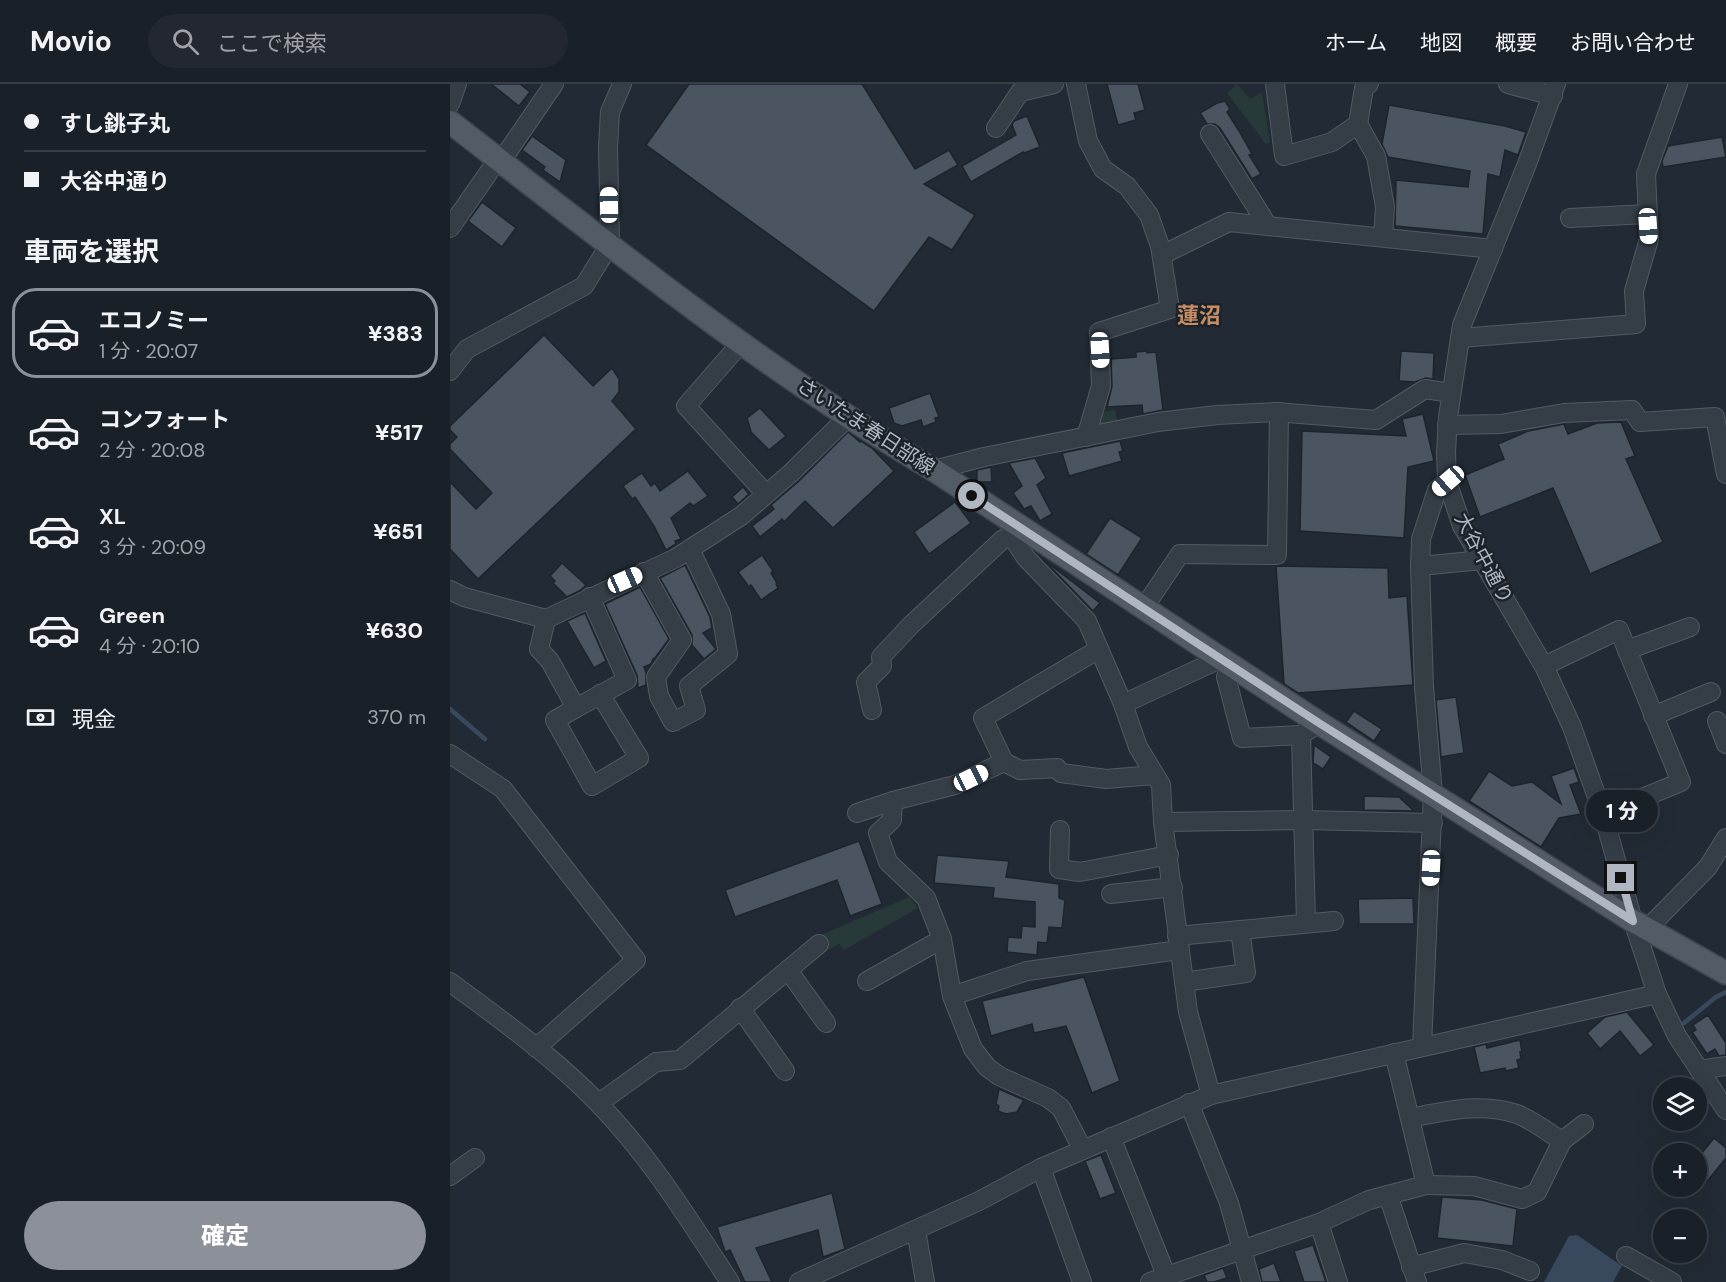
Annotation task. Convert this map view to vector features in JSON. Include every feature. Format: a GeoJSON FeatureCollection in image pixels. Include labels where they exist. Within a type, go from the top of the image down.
{"type":"FeatureCollection","features":[{"type":"Feature","properties":{"kind":"main road","name":"さいたま春日部線"},"geometry":{"type":"LineString","coordinates":[[450,122],[741,343],[934,470],[1014,530],[1226,662],[1310,729],[1433,794],[1640,925],[1726,973]]}},
{"type":"Feature","properties":{"kind":"street"},"geometry":{"type":"LineString","coordinates":[[450,104],[457,84]]}},
{"type":"Feature","properties":{"kind":"street"},"geometry":{"type":"LineString","coordinates":[[451,225],[498,159],[506,154],[554,84]]}},
{"type":"Feature","properties":{"kind":"street"},"geometry":{"type":"LineString","coordinates":[[450,371],[467,349],[584,286],[610,244],[608,147],[610,112],[622,84]]}},
{"type":"Feature","properties":{"kind":"street"},"geometry":{"type":"LineString","coordinates":[[996,128],[1020,92],[1054,84]]}},
{"type":"Feature","properties":{"kind":"street"},"geometry":{"type":"LineString","coordinates":[[1076,84],[1088,141],[1102,169],[1127,186],[1149,215],[1162,255],[1170,309],[1099,332],[1101,386],[1086,437]]}},
{"type":"Feature","properties":{"kind":"street"},"geometry":{"type":"LineString","coordinates":[[1275,84],[1284,156],[1332,142],[1359,124]]}},
{"type":"Feature","properties":{"kind":"street"},"geometry":{"type":"LineString","coordinates":[[1508,84],[1555,90]]}},
{"type":"Feature","properties":{"kind":"street"},"geometry":{"type":"LineString","coordinates":[[1460,338],[1636,324],[1634,291],[1649,239],[1646,174],[1678,84]]}},
{"type":"Feature","properties":{"kind":"street"},"geometry":{"type":"LineString","coordinates":[[1363,85],[1359,124],[1376,156],[1385,207],[1383,237]]}},
{"type":"Feature","properties":{"kind":"street","name":"大谷中通り"},"geometry":{"type":"LineString","coordinates":[[1555,90],[1462,325],[1447,425],[1448,481],[1462,526],[1544,666],[1572,728],[1640,925],[1657,994],[1674,1029],[1726,1110]]}},
{"type":"Feature","properties":{"kind":"street"},"geometry":{"type":"LineString","coordinates":[[1210,134],[1268,226]]}},
{"type":"Feature","properties":{"kind":"street"},"geometry":{"type":"LineString","coordinates":[[1570,218],[1647,214]]}},
{"type":"Feature","properties":{"kind":"street"},"geometry":{"type":"LineString","coordinates":[[1162,255],[1228,222],[1493,249]]}},
{"type":"Feature","properties":{"kind":"street"},"geometry":{"type":"LineString","coordinates":[[741,343],[686,406],[766,494]]}},
{"type":"Feature","properties":{"kind":"street"},"geometry":{"type":"LineString","coordinates":[[934,470],[984,457],[1158,422],[1217,415],[1279,412],[1376,420],[1425,389],[1451,393]]}},
{"type":"Feature","properties":{"kind":"street"},"geometry":{"type":"LineString","coordinates":[[1447,425],[1501,424],[1564,413],[1632,410],[1640,422],[1715,417],[1725,463]]}},
{"type":"Feature","properties":{"kind":"street"},"geometry":{"type":"LineString","coordinates":[[1143,609],[1180,554],[1277,555],[1279,412]]}},
{"type":"Feature","properties":{"kind":"street"},"geometry":{"type":"LineString","coordinates":[[450,590],[464,597],[546,619],[676,558],[741,516],[791,473],[849,416]]}},
{"type":"Feature","properties":{"kind":"street"},"geometry":{"type":"LineString","coordinates":[[1422,1047],[1433,794],[1424,687],[1421,539],[1437,490],[1448,481]]}},
{"type":"Feature","properties":{"kind":"street"},"geometry":{"type":"LineString","coordinates":[[872,710],[866,682],[882,666],[881,657],[911,625],[1014,530],[1026,558],[1087,621],[1124,704],[1138,747],[1161,785],[1163,822],[1188,1012],[1211,1095]]}},
{"type":"Feature","properties":{"kind":"street"},"geometry":{"type":"LineString","coordinates":[[644,572],[682,640],[656,677],[659,696],[673,722],[696,710],[689,686],[728,654],[721,614],[690,549]]}},
{"type":"Feature","properties":{"kind":"street"},"geometry":{"type":"LineString","coordinates":[[1420,566],[1482,560]]}},
{"type":"Feature","properties":{"kind":"street"},"geometry":{"type":"LineString","coordinates":[[590,597],[627,680],[600,694],[555,720],[592,786],[639,759],[600,694]]}},
{"type":"Feature","properties":{"kind":"street"},"geometry":{"type":"LineString","coordinates":[[546,619],[539,649],[550,661],[576,708]]}},
{"type":"Feature","properties":{"kind":"street"},"geometry":{"type":"LineString","coordinates":[[1627,650],[1690,627]]}},
{"type":"Feature","properties":{"kind":"street"},"geometry":{"type":"LineString","coordinates":[[1544,666],[1619,630],[1681,782],[1603,814]]}},
{"type":"Feature","properties":{"kind":"street"},"geometry":{"type":"LineString","coordinates":[[1099,649],[983,718],[1004,762],[1020,770],[1057,768],[1061,773],[1106,779],[1154,775]]}},
{"type":"Feature","properties":{"kind":"street"},"geometry":{"type":"LineString","coordinates":[[1124,704],[1226,662],[1226,677],[1242,738],[1310,729],[1304,820],[1306,923]]}},
{"type":"Feature","properties":{"kind":"street"},"geometry":{"type":"LineString","coordinates":[[1653,716],[1711,692]]}},
{"type":"Feature","properties":{"kind":"street"},"geometry":{"type":"LineString","coordinates":[[1717,721],[1726,744]]}},
{"type":"Feature","properties":{"kind":"street"},"geometry":{"type":"LineString","coordinates":[[450,754],[503,789],[636,960],[536,1048]]}},
{"type":"Feature","properties":{"kind":"street"},"geometry":{"type":"LineString","coordinates":[[857,813],[955,785],[1004,762]]}},
{"type":"Feature","properties":{"kind":"street"},"geometry":{"type":"LineString","coordinates":[[893,801],[892,820],[878,833],[888,862],[926,898],[942,939],[952,996],[973,1049],[987,1067],[999,1076],[1048,1098],[1060,1108],[1083,1150]]}},
{"type":"Feature","properties":{"kind":"street"},"geometry":{"type":"LineString","coordinates":[[1163,822],[1304,820],[1433,823]]}},
{"type":"Feature","properties":{"kind":"street"},"geometry":{"type":"LineString","coordinates":[[1060,830],[1059,869],[1080,872],[1169,855]]}},
{"type":"Feature","properties":{"kind":"street"},"geometry":{"type":"LineString","coordinates":[[1640,925],[1708,867],[1726,838]]}},
{"type":"Feature","properties":{"kind":"street"},"geometry":{"type":"LineString","coordinates":[[1111,894],[1173,887]]}},
{"type":"Feature","properties":{"kind":"street"},"geometry":{"type":"LineString","coordinates":[[952,996],[1027,971],[1240,930],[1334,921]]}},
{"type":"Feature","properties":{"kind":"street"},"geometry":{"type":"LineString","coordinates":[[1184,982],[1246,974],[1240,930]]}},
{"type":"Feature","properties":{"kind":"street"},"geometry":{"type":"LineString","coordinates":[[867,981],[942,939]]}},
{"type":"Feature","properties":{"kind":"street"},"geometry":{"type":"LineString","coordinates":[[599,1103],[656,1062],[680,1060],[819,944]]}},
{"type":"Feature","properties":{"kind":"street"},"geometry":{"type":"LineString","coordinates":[[788,969],[826,1023]]}},
{"type":"Feature","properties":{"kind":"street"},"geometry":{"type":"LineString","coordinates":[[450,982],[559,1066],[599,1103],[651,1164],[730,1282]]}},
{"type":"Feature","properties":{"kind":"street"},"geometry":{"type":"LineString","coordinates":[[799,1282],[977,1202],[1041,1168],[1211,1095],[1657,994]]}},
{"type":"Feature","properties":{"kind":"street"},"geometry":{"type":"LineString","coordinates":[[740,1008],[785,1071]]}},
{"type":"Feature","properties":{"kind":"street"},"geometry":{"type":"LineString","coordinates":[[1394,1053],[1426,1185]]}},
{"type":"Feature","properties":{"kind":"street"},"geometry":{"type":"LineString","coordinates":[[1699,1070],[1726,1066]]}},
{"type":"Feature","properties":{"kind":"street"},"geometry":{"type":"LineString","coordinates":[[1189,1103],[1229,1203],[1251,1282]]}},
{"type":"Feature","properties":{"kind":"street"},"geometry":{"type":"LineString","coordinates":[[1410,1119],[1460,1109],[1489,1107],[1519,1115],[1562,1141]]}},
{"type":"Feature","properties":{"kind":"street"},"geometry":{"type":"LineString","coordinates":[[1111,1137],[1158,1279],[1318,1224],[1369,1200],[1426,1185],[1474,1186],[1521,1199],[1536,1192],[1562,1141],[1584,1124]]}},
{"type":"Feature","properties":{"kind":"street"},"geometry":{"type":"LineString","coordinates":[[450,1176],[475,1158]]}},
{"type":"Feature","properties":{"kind":"street"},"geometry":{"type":"LineString","coordinates":[[1041,1168],[1082,1282]]}},
{"type":"Feature","properties":{"kind":"street"},"geometry":{"type":"LineString","coordinates":[[1388,1195],[1414,1274],[1464,1253],[1502,1260],[1530,1271]]}},
{"type":"Feature","properties":{"kind":"street"},"geometry":{"type":"LineString","coordinates":[[1318,1224],[1338,1282]]}},
{"type":"Feature","properties":{"kind":"street"},"geometry":{"type":"LineString","coordinates":[[916,1230],[925,1282]]}},
{"type":"Feature","properties":{"kind":"street"},"geometry":{"type":"LineString","coordinates":[[1626,1256],[1672,1282]]}},
{"type":"Feature","properties":{"kind":"shaded area"},"geometry":{"type":"Polygon","coordinates":[[[1237,84],[1250,99],[1262,92],[1270,142],[1266,144],[1227,93],[1237,84]]]}},
{"type":"Feature","properties":{"kind":"shaded area"},"geometry":{"type":"Polygon","coordinates":[[[1115,409],[1118,423],[1092,431],[1098,414],[1115,409]]]}},
{"type":"Feature","properties":{"kind":"shaded area"},"geometry":{"type":"Polygon","coordinates":[[[909,897],[918,908],[844,950],[839,944],[828,950],[819,936],[909,897]]]}},
{"type":"Feature","properties":{"kind":"water"},"geometry":{"type":"Polygon","coordinates":[[[1577,1235],[1622,1266],[1613,1282],[1544,1282],[1569,1236],[1577,1235]]]}},
{"type":"Feature","properties":{"kind":"building"},"geometry":{"type":"Polygon","coordinates":[[[491,84],[520,84],[530,92],[519,106],[491,84]]]}},
{"type":"Feature","properties":{"kind":"building"},"geometry":{"type":"Polygon","coordinates":[[[689,84],[862,84],[915,169],[949,150],[958,165],[924,184],[975,215],[952,250],[929,237],[874,311],[646,145],[689,84]]]}},
{"type":"Feature","properties":{"kind":"building"},"geometry":{"type":"Polygon","coordinates":[[[1107,84],[1138,84],[1145,110],[1134,113],[1136,120],[1118,125],[1107,84]]]}},
{"type":"Feature","properties":{"kind":"building"},"geometry":{"type":"Polygon","coordinates":[[[1225,101],[1230,109],[1227,112],[1261,174],[1252,179],[1220,128],[1215,124],[1207,124],[1200,113],[1225,101]]]}},
{"type":"Feature","properties":{"kind":"building"},"geometry":{"type":"Polygon","coordinates":[[[1389,105],[1505,126],[1526,132],[1518,155],[1505,150],[1500,177],[1488,174],[1483,234],[1395,226],[1396,180],[1468,187],[1470,171],[1388,157],[1382,144],[1389,105]]]}},
{"type":"Feature","properties":{"kind":"building"},"geometry":{"type":"Polygon","coordinates":[[[1027,116],[1040,147],[1023,152],[971,182],[962,166],[1016,135],[1012,125],[1014,121],[1027,116]]]}},
{"type":"Feature","properties":{"kind":"building"},"geometry":{"type":"Polygon","coordinates":[[[532,136],[566,160],[560,182],[543,170],[545,167],[522,150],[532,136]]]}},
{"type":"Feature","properties":{"kind":"building"},"geometry":{"type":"Polygon","coordinates":[[[1722,137],[1726,157],[1663,167],[1662,161],[1668,146],[1722,137]]]}},
{"type":"Feature","properties":{"kind":"building"},"geometry":{"type":"Polygon","coordinates":[[[482,202],[516,228],[502,247],[468,221],[482,202]]]}},
{"type":"Feature","properties":{"kind":"building"},"geometry":{"type":"Polygon","coordinates":[[[544,335],[593,386],[612,368],[619,379],[619,392],[612,401],[636,429],[478,579],[450,549],[450,482],[476,509],[492,493],[450,449],[450,444],[457,437],[450,430],[450,426],[544,335]]]}},
{"type":"Feature","properties":{"kind":"building"},"geometry":{"type":"Polygon","coordinates":[[[1147,351],[1147,353],[1156,352],[1163,410],[1143,414],[1142,405],[1107,407],[1112,386],[1111,359],[1136,357],[1136,352],[1147,351]]]}},
{"type":"Feature","properties":{"kind":"building"},"geometry":{"type":"Polygon","coordinates":[[[1401,351],[1434,353],[1433,379],[1426,378],[1415,382],[1399,381],[1401,351]]]}},
{"type":"Feature","properties":{"kind":"building"},"geometry":{"type":"Polygon","coordinates":[[[930,393],[939,417],[935,418],[936,422],[923,427],[921,420],[902,426],[894,423],[889,408],[930,393]]]}},
{"type":"Feature","properties":{"kind":"building"},"geometry":{"type":"Polygon","coordinates":[[[760,408],[786,436],[769,450],[751,432],[747,418],[760,408]]]}},
{"type":"Feature","properties":{"kind":"building"},"geometry":{"type":"Polygon","coordinates":[[[1423,414],[1434,461],[1408,467],[1404,538],[1300,531],[1302,431],[1406,436],[1402,419],[1423,414]]]}},
{"type":"Feature","properties":{"kind":"building"},"geometry":{"type":"Polygon","coordinates":[[[1621,422],[1635,456],[1626,459],[1663,542],[1590,574],[1553,488],[1480,517],[1465,475],[1504,459],[1498,444],[1528,431],[1564,424],[1568,434],[1597,423],[1621,422]]]}},
{"type":"Feature","properties":{"kind":"building"},"geometry":{"type":"Polygon","coordinates":[[[848,432],[872,448],[894,471],[833,528],[805,501],[784,522],[782,519],[760,537],[752,526],[774,509],[771,505],[799,481],[848,432]]]}},
{"type":"Feature","properties":{"kind":"building"},"geometry":{"type":"Polygon","coordinates":[[[1120,441],[1123,451],[1119,452],[1122,461],[1069,476],[1062,453],[1120,441]]]}},
{"type":"Feature","properties":{"kind":"building"},"geometry":{"type":"Polygon","coordinates":[[[1035,458],[1046,478],[1037,485],[1052,514],[1040,521],[1031,506],[1024,509],[1013,493],[1022,486],[1009,463],[1035,458]]]}},
{"type":"Feature","properties":{"kind":"building"},"geometry":{"type":"Polygon","coordinates":[[[991,467],[992,482],[977,482],[977,470],[991,467]]]}},
{"type":"Feature","properties":{"kind":"building"},"geometry":{"type":"Polygon","coordinates":[[[688,471],[708,496],[693,506],[690,503],[671,518],[681,539],[675,541],[676,544],[666,550],[635,497],[632,499],[623,486],[642,473],[651,486],[655,483],[660,491],[688,471]]]}},
{"type":"Feature","properties":{"kind":"building"},"geometry":{"type":"Polygon","coordinates":[[[743,487],[749,494],[738,504],[732,497],[743,487]]]}},
{"type":"Feature","properties":{"kind":"building"},"geometry":{"type":"Polygon","coordinates":[[[955,502],[971,523],[929,554],[914,532],[955,502]]]}},
{"type":"Feature","properties":{"kind":"building"},"geometry":{"type":"Polygon","coordinates":[[[1110,518],[1142,538],[1118,575],[1086,554],[1110,518]]]}},
{"type":"Feature","properties":{"kind":"building"},"geometry":{"type":"Polygon","coordinates":[[[762,555],[773,571],[771,573],[778,588],[761,600],[738,572],[762,555]]]}},
{"type":"Feature","properties":{"kind":"building"},"geometry":{"type":"Polygon","coordinates":[[[1044,560],[1100,603],[1093,611],[1044,560]]]}},
{"type":"Feature","properties":{"kind":"building"},"geometry":{"type":"Polygon","coordinates":[[[562,563],[586,585],[567,597],[553,583],[555,581],[550,576],[562,563]]]}},
{"type":"Feature","properties":{"kind":"building"},"geometry":{"type":"Polygon","coordinates":[[[685,565],[710,617],[712,628],[703,633],[716,649],[704,659],[692,645],[692,635],[660,578],[685,565]]]}},
{"type":"Feature","properties":{"kind":"building"},"geometry":{"type":"Polygon","coordinates":[[[1276,566],[1388,568],[1389,598],[1407,596],[1413,685],[1298,693],[1284,684],[1276,566]]]}},
{"type":"Feature","properties":{"kind":"building"},"geometry":{"type":"Polygon","coordinates":[[[640,587],[669,639],[651,664],[644,667],[646,685],[638,688],[637,675],[605,604],[640,587]]]}},
{"type":"Feature","properties":{"kind":"building"},"geometry":{"type":"Polygon","coordinates":[[[585,613],[606,661],[594,668],[567,621],[585,613]]]}},
{"type":"Feature","properties":{"kind":"building"},"geometry":{"type":"Polygon","coordinates":[[[1456,697],[1464,753],[1441,757],[1436,700],[1456,697]]]}},
{"type":"Feature","properties":{"kind":"building"},"geometry":{"type":"Polygon","coordinates":[[[1354,711],[1382,729],[1374,741],[1346,722],[1354,711]]]}},
{"type":"Feature","properties":{"kind":"building"},"geometry":{"type":"Polygon","coordinates":[[[1314,745],[1331,757],[1323,769],[1313,763],[1314,745]]]}},
{"type":"Feature","properties":{"kind":"building"},"geometry":{"type":"Polygon","coordinates":[[[1574,768],[1579,782],[1570,785],[1581,814],[1559,818],[1541,847],[1469,801],[1489,771],[1512,786],[1532,782],[1561,804],[1551,776],[1574,768]]]}},
{"type":"Feature","properties":{"kind":"building"},"geometry":{"type":"Polygon","coordinates":[[[1364,796],[1399,797],[1414,811],[1364,810],[1364,796]]]}},
{"type":"Feature","properties":{"kind":"building"},"geometry":{"type":"Polygon","coordinates":[[[859,841],[882,904],[850,916],[837,880],[735,917],[725,890],[859,841]]]}},
{"type":"Feature","properties":{"kind":"building"},"geometry":{"type":"Polygon","coordinates":[[[937,855],[1009,861],[1006,877],[1059,884],[1059,898],[1065,900],[1062,928],[1049,927],[1047,943],[1038,942],[1037,955],[1007,952],[1008,937],[1021,938],[1022,926],[1035,927],[1035,902],[993,898],[994,888],[934,883],[937,855]]]}},
{"type":"Feature","properties":{"kind":"building"},"geometry":{"type":"Polygon","coordinates":[[[1413,898],[1414,924],[1359,924],[1358,899],[1413,898]]]}},
{"type":"Feature","properties":{"kind":"building"},"geometry":{"type":"Polygon","coordinates":[[[1084,977],[1120,1081],[1092,1093],[1066,1026],[1034,1033],[1032,1024],[991,1036],[982,1001],[1084,977]]]}},
{"type":"Feature","properties":{"kind":"building"},"geometry":{"type":"Polygon","coordinates":[[[1627,1012],[1654,1045],[1640,1056],[1620,1031],[1600,1049],[1587,1033],[1605,1017],[1627,1012]]]}},
{"type":"Feature","properties":{"kind":"building"},"geometry":{"type":"Polygon","coordinates":[[[1708,1015],[1726,1043],[1726,1055],[1719,1056],[1715,1049],[1707,1054],[1692,1032],[1696,1030],[1693,1025],[1708,1015]]]}},
{"type":"Feature","properties":{"kind":"building"},"geometry":{"type":"Polygon","coordinates":[[[1520,1040],[1522,1052],[1520,1052],[1521,1059],[1517,1060],[1519,1068],[1480,1073],[1474,1047],[1486,1044],[1487,1048],[1520,1040]]]}},
{"type":"Feature","properties":{"kind":"building"},"geometry":{"type":"Polygon","coordinates":[[[999,1089],[1024,1100],[1017,1112],[1006,1114],[998,1111],[999,1106],[996,1104],[999,1089]]]}},
{"type":"Feature","properties":{"kind":"building"},"geometry":{"type":"Polygon","coordinates":[[[1714,1138],[1726,1148],[1726,1158],[1707,1181],[1707,1147],[1714,1138]]]}},
{"type":"Feature","properties":{"kind":"building"},"geometry":{"type":"Polygon","coordinates":[[[1101,1155],[1116,1193],[1100,1199],[1085,1161],[1101,1155]]]}},
{"type":"Feature","properties":{"kind":"building"},"geometry":{"type":"Polygon","coordinates":[[[832,1193],[845,1249],[823,1257],[818,1230],[756,1248],[772,1282],[745,1282],[730,1250],[725,1252],[717,1227],[832,1193]]]}},
{"type":"Feature","properties":{"kind":"building"},"geometry":{"type":"Polygon","coordinates":[[[1442,1197],[1482,1200],[1517,1209],[1513,1246],[1437,1238],[1442,1197]]]}},
{"type":"Feature","properties":{"kind":"building"},"geometry":{"type":"Polygon","coordinates":[[[1313,1245],[1326,1282],[1304,1282],[1294,1251],[1313,1245]]]}},
{"type":"Feature","properties":{"kind":"building"},"geometry":{"type":"Polygon","coordinates":[[[1274,1263],[1281,1282],[1262,1282],[1259,1269],[1274,1263]]]}},
{"type":"Feature","properties":{"kind":"building"},"geometry":{"type":"Polygon","coordinates":[[[1223,1268],[1227,1278],[1207,1282],[1204,1275],[1223,1268]]]}},
{"type":"Feature","properties":{"kind":"waterway"},"geometry":{"type":"LineString","coordinates":[[450,709],[485,739]]}},
{"type":"Feature","properties":{"kind":"waterway"},"geometry":{"type":"LineString","coordinates":[[1684,1023],[1716,997],[1726,992]]}},
{"type":"Feature","properties":{"kind":"district","name":"蓮沼"},"geometry":{"type":"Point","coordinates":[1199,315]}},
{"type":"Feature","properties":{"kind":"route"},"geometry":{"type":"LineString","coordinates":[[972,496],[1319,723],[1633,921],[1621,878]]}}]}
